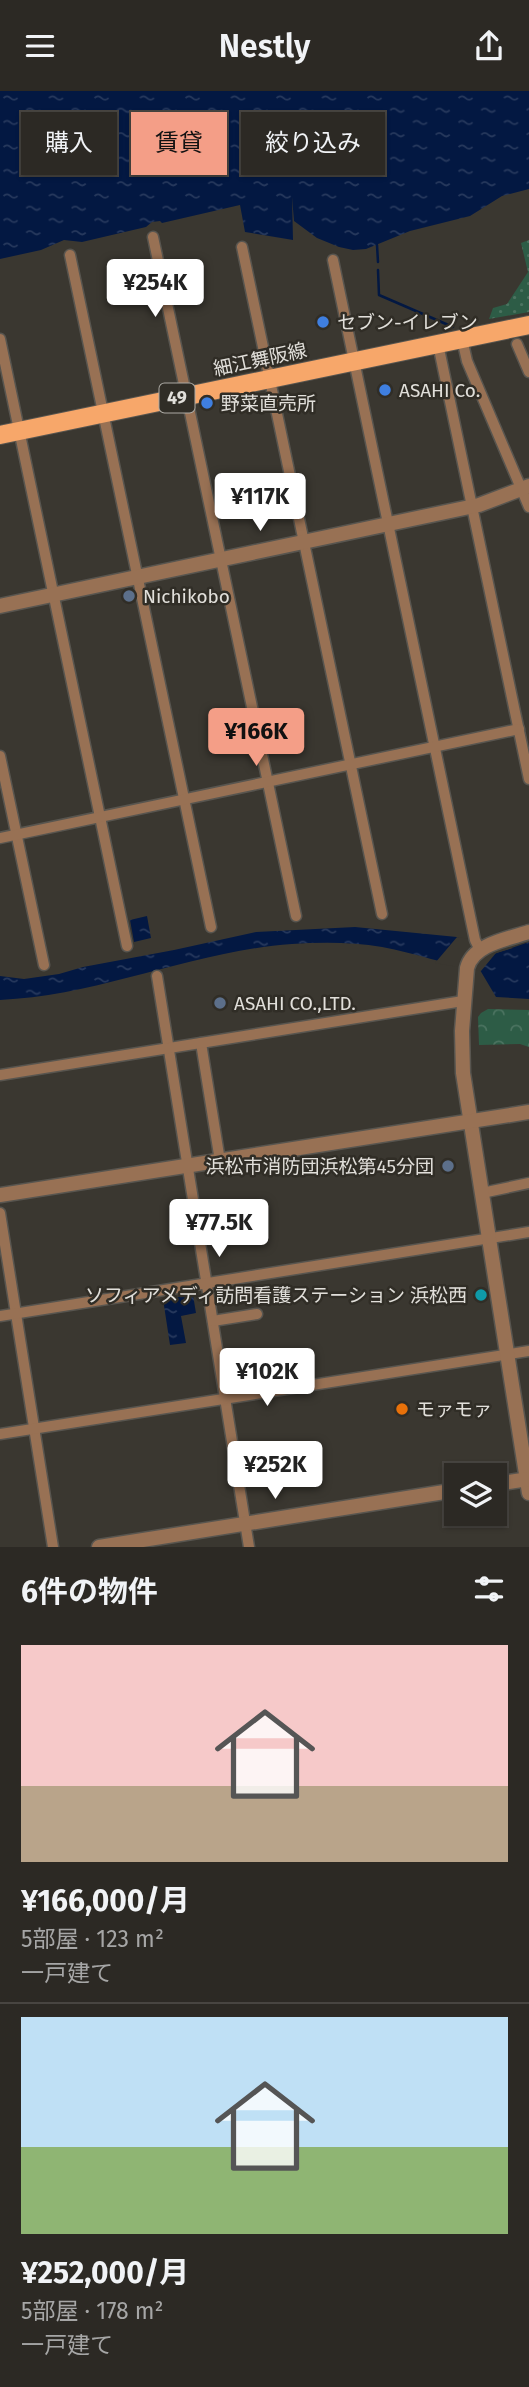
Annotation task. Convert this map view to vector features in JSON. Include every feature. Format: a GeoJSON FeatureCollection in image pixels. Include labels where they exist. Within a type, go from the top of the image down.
{"type":"FeatureCollection","features":[{"type":"Feature","properties":{"kind":"main road","name":"細江舞阪線"},"geometry":{"type":"LineString","coordinates":[[0,435],[529,325]]}},
{"type":"Feature","properties":{"kind":"street"},"geometry":{"type":"LineString","coordinates":[[153,237],[296,916]]}},
{"type":"Feature","properties":{"kind":"street"},"geometry":{"type":"LineString","coordinates":[[242,247],[382,914]]}},
{"type":"Feature","properties":{"kind":"street"},"geometry":{"type":"LineString","coordinates":[[70,255],[211,927]]}},
{"type":"Feature","properties":{"kind":"street"},"geometry":{"type":"LineString","coordinates":[[333,260],[435,746],[483,945]]}},
{"type":"Feature","properties":{"kind":"street"},"geometry":{"type":"LineString","coordinates":[[0,339],[127,946]]}},
{"type":"Feature","properties":{"kind":"street"},"geometry":{"type":"LineString","coordinates":[[462,339],[467,361],[525,487],[529,507]]}},
{"type":"Feature","properties":{"kind":"street"},"geometry":{"type":"LineString","coordinates":[[438,344],[529,779]]}},
{"type":"Feature","properties":{"kind":"street"},"geometry":{"type":"LineString","coordinates":[[517,344],[529,372]]}},
{"type":"Feature","properties":{"kind":"street"},"geometry":{"type":"LineString","coordinates":[[0,606],[472,506],[525,487]]}},
{"type":"Feature","properties":{"kind":"street"},"geometry":{"type":"LineString","coordinates":[[0,838],[519,729]]}},
{"type":"Feature","properties":{"kind":"street"},"geometry":{"type":"LineString","coordinates":[[0,755],[44,965]]}},
{"type":"Feature","properties":{"kind":"street"},"geometry":{"type":"LineString","coordinates":[[507,1484],[528,1484],[462,1062],[463,1001],[467,968],[472,956],[483,945],[529,932]]}},
{"type":"Feature","properties":{"kind":"street"},"geometry":{"type":"LineString","coordinates":[[158,976],[249,1547]]}},
{"type":"Feature","properties":{"kind":"street"},"geometry":{"type":"LineString","coordinates":[[0,1075],[463,1001]]}},
{"type":"Feature","properties":{"kind":"street"},"geometry":{"type":"LineString","coordinates":[[201,1043],[220,1161]]}},
{"type":"Feature","properties":{"kind":"street"},"geometry":{"type":"LineString","coordinates":[[0,1195],[529,1112]]}},
{"type":"Feature","properties":{"kind":"street"},"geometry":{"type":"LineString","coordinates":[[482,1193],[529,1182]]}},
{"type":"Feature","properties":{"kind":"street"},"geometry":{"type":"LineString","coordinates":[[0,1213],[53,1547]]}},
{"type":"Feature","properties":{"kind":"street"},"geometry":{"type":"LineString","coordinates":[[0,1316],[529,1232]]}},
{"type":"Feature","properties":{"kind":"street"},"geometry":{"type":"LineString","coordinates":[[213,1321],[257,1314]]}},
{"type":"Feature","properties":{"kind":"street"},"geometry":{"type":"LineString","coordinates":[[0,1434],[529,1351]]}},
{"type":"Feature","properties":{"kind":"street"},"geometry":{"type":"LineString","coordinates":[[99,1547],[444,1492]]}},
{"type":"Feature","properties":{"kind":"green space"},"geometry":{"type":"Polygon","coordinates":[[[529,240],[529,312],[489,319],[493,308],[507,304],[528,272],[521,243],[529,240]]]}},
{"type":"Feature","properties":{"kind":"green space"},"geometry":{"type":"Polygon","coordinates":[[[488,1009],[529,1010],[529,1047],[520,1044],[479,1045],[478,1017],[488,1009]]]}},
{"type":"Feature","properties":{"kind":"water"},"geometry":{"type":"Polygon","coordinates":[[[0,91],[529,91],[529,189],[502,196],[470,216],[410,231],[366,249],[353,250],[317,238],[294,221],[292,197],[293,240],[245,232],[240,205],[162,223],[152,222],[146,227],[82,242],[64,240],[41,250],[0,259],[0,91]]]}},
{"type":"Feature","properties":{"kind":"water"},"geometry":{"type":"Polygon","coordinates":[[[147,916],[151,938],[134,942],[130,920],[147,916]]]}},
{"type":"Feature","properties":{"kind":"water"},"geometry":{"type":"Polygon","coordinates":[[[355,927],[457,937],[494,954],[529,942],[529,999],[496,997],[480,970],[382,947],[326,943],[255,948],[73,991],[0,1000],[0,976],[24,979],[59,974],[256,932],[355,927]]]}},
{"type":"Feature","properties":{"kind":"water"},"geometry":{"type":"Polygon","coordinates":[[[193,1295],[196,1313],[181,1316],[186,1343],[170,1345],[163,1299],[193,1295]]]}},
{"type":"Feature","properties":{"kind":"pier"},"geometry":{"type":"Polygon","coordinates":[[[457,937],[470,939],[494,950],[506,946],[513,948],[496,953],[481,971],[435,963],[457,937]]]}},
{"type":"Feature","properties":{"kind":"waterway"},"geometry":{"type":"LineString","coordinates":[[377,245],[378,262]]}},
{"type":"Feature","properties":{"kind":"waterway"},"geometry":{"type":"LineString","coordinates":[[378,270],[379,295],[453,327]]}},
{"type":"Feature","properties":{"kind":"place","name":"セブン-イレブン"},"geometry":{"type":"Point","coordinates":[323,322]}},
{"type":"Feature","properties":{"kind":"place","name":"ASAHI Co."},"geometry":{"type":"Point","coordinates":[385,390]}},
{"type":"Feature","properties":{"kind":"place","name":"野菜直売所"},"geometry":{"type":"Point","coordinates":[207,403]}},
{"type":"Feature","properties":{"kind":"place","name":"Nichikobo"},"geometry":{"type":"Point","coordinates":[129,596]}},
{"type":"Feature","properties":{"kind":"place","name":"ASAHI CO.,LTD."},"geometry":{"type":"Point","coordinates":[220,1003]}},
{"type":"Feature","properties":{"kind":"place","name":"浜松市消防団浜松第45分団"},"geometry":{"type":"Point","coordinates":[448,1166]}},
{"type":"Feature","properties":{"kind":"place","name":"ソフィアメディ訪問看護ステーション 浜松西"},"geometry":{"type":"Point","coordinates":[481,1295]}},
{"type":"Feature","properties":{"kind":"place","name":"モァモァ"},"geometry":{"type":"Point","coordinates":[402,1409]}}]}
